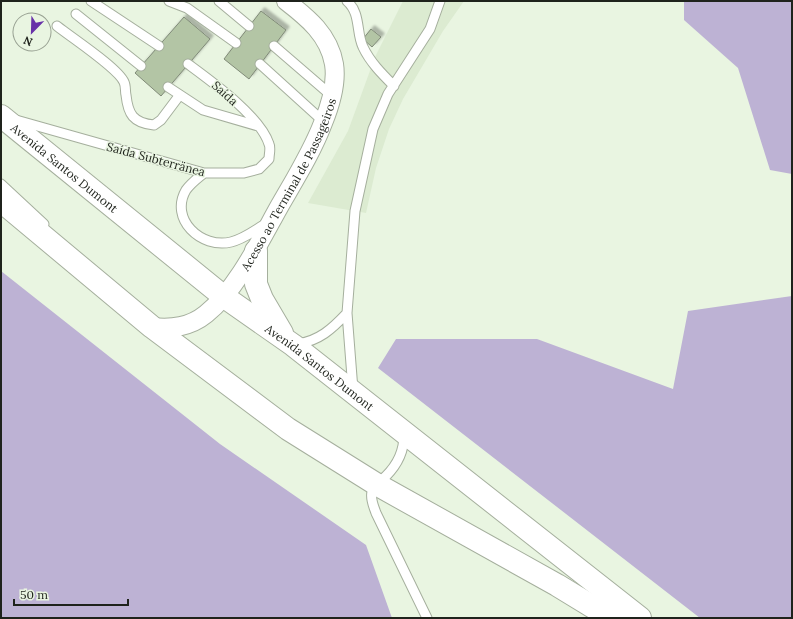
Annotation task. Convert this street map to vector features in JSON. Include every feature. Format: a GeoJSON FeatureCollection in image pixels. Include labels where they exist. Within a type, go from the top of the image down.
{"type":"FeatureCollection","features":[{"type":"Feature","properties":{"kind":"main road","name":"Avenida Santos Dumont"},"geometry":{"type":"LineString","coordinates":[[1,116],[223,296],[290,343],[404,433],[447,464],[640,618]]}},
{"type":"Feature","properties":{"kind":"main road"},"geometry":{"type":"LineString","coordinates":[[1,201],[152,327],[288,429],[376,484],[556,585],[611,618]]}},
{"type":"Feature","properties":{"kind":"main road"},"geometry":{"type":"LineString","coordinates":[[256,251],[256,284],[262,299],[290,343]]}},
{"type":"Feature","properties":{"kind":"street","name":"Acesso ao Terminal de Passageiros"},"geometry":{"type":"LineString","coordinates":[[152,327],[175,328],[188,324],[206,314],[223,296],[256,251],[324,122],[332,96],[334,66],[330,47],[322,34],[304,15],[286,1]]}},
{"type":"Feature","properties":{"kind":"lane"},"geometry":{"type":"LineString","coordinates":[[91,1],[159,46]]}},
{"type":"Feature","properties":{"kind":"lane"},"geometry":{"type":"LineString","coordinates":[[169,1],[187,8],[236,43]]}},
{"type":"Feature","properties":{"kind":"lane"},"geometry":{"type":"LineString","coordinates":[[219,1],[249,26]]}},
{"type":"Feature","properties":{"kind":"lane"},"geometry":{"type":"LineString","coordinates":[[347,1],[357,18],[362,45],[368,58],[394,86]]}},
{"type":"Feature","properties":{"kind":"lane"},"geometry":{"type":"LineString","coordinates":[[353,392],[347,314],[355,211],[373,129],[394,86],[430,29],[440,1]]}},
{"type":"Feature","properties":{"kind":"lane"},"geometry":{"type":"LineString","coordinates":[[76,14],[141,66]]}},
{"type":"Feature","properties":{"kind":"lane"},"geometry":{"type":"LineString","coordinates":[[58,26],[114,70],[124,82],[127,106],[131,116],[143,124],[154,125],[161,120],[179,96]]}},
{"type":"Feature","properties":{"kind":"lane"},"geometry":{"type":"LineString","coordinates":[[274,46],[332,96]]}},
{"type":"Feature","properties":{"kind":"lane","name":"Saída"},"geometry":{"type":"LineString","coordinates":[[188,64],[220,87],[259,126]]}},
{"type":"Feature","properties":{"kind":"lane"},"geometry":{"type":"LineString","coordinates":[[260,64],[324,122]]}},
{"type":"Feature","properties":{"kind":"lane"},"geometry":{"type":"LineString","coordinates":[[168,87],[179,96],[203,110],[259,126]]}},
{"type":"Feature","properties":{"kind":"lane","name":"Saída Subterränea"},"geometry":{"type":"LineString","coordinates":[[1,116],[204,173],[244,173],[259,169],[269,159],[270,144],[259,126]]}},
{"type":"Feature","properties":{"kind":"lane"},"geometry":{"type":"LineString","coordinates":[[204,173],[186,190],[181,206],[182,215],[188,228],[195,234],[205,240],[220,243],[230,242],[272,220]]}},
{"type":"Feature","properties":{"kind":"lane"},"geometry":{"type":"LineString","coordinates":[[1,184],[44,224],[58,248]]}},
{"type":"Feature","properties":{"kind":"lane"},"geometry":{"type":"LineString","coordinates":[[290,343],[311,342],[322,336],[347,314]]}},
{"type":"Feature","properties":{"kind":"lane"},"geometry":{"type":"LineString","coordinates":[[404,433],[404,443],[397,462],[385,477],[376,484],[371,496],[376,513],[427,618]]}},
{"type":"Feature","properties":{"kind":"shaded area"},"geometry":{"type":"Polygon","coordinates":[[[403,1],[464,1],[443,31],[403,99],[389,129],[376,168],[366,213],[308,203],[348,131],[375,57],[403,1]]]}},
{"type":"Feature","properties":{"kind":"shaded area"},"geometry":{"type":"Polygon","coordinates":[[[684,1],[792,1],[792,174],[770,170],[738,68],[684,20],[684,1]]]}},
{"type":"Feature","properties":{"kind":"shaded area"},"geometry":{"type":"Polygon","coordinates":[[[1,271],[220,444],[366,545],[392,618],[1,618],[1,271]]]}},
{"type":"Feature","properties":{"kind":"shaded area"},"geometry":{"type":"Polygon","coordinates":[[[792,296],[792,618],[700,618],[378,368],[396,339],[537,339],[673,389],[688,311],[792,296]]]}},
{"type":"Feature","properties":{"kind":"building"},"geometry":{"type":"Polygon","coordinates":[[[261,11],[286,30],[249,79],[224,59],[261,11]]]}},
{"type":"Feature","properties":{"kind":"building"},"geometry":{"type":"Polygon","coordinates":[[[184,17],[210,39],[161,96],[135,73],[184,17]]]}},
{"type":"Feature","properties":{"kind":"building"},"geometry":{"type":"Polygon","coordinates":[[[371,29],[381,37],[372,47],[363,39],[371,29]]]}}]}
